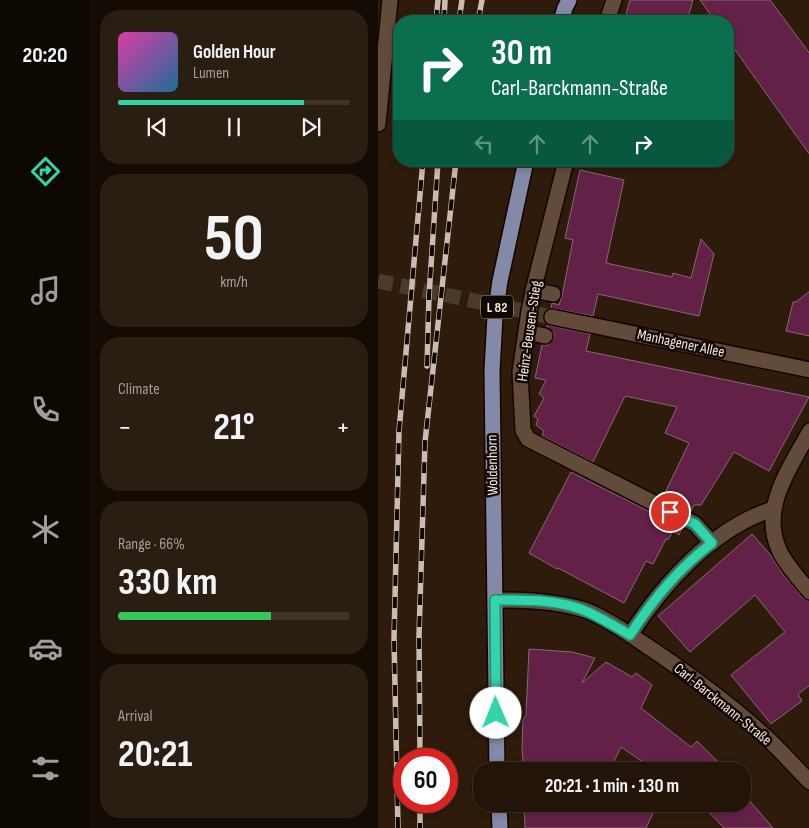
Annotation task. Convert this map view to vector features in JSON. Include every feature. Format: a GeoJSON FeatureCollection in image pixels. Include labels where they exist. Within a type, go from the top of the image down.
{"type":"FeatureCollection","features":[{"type":"Feature","properties":{"kind":"main road","name":"Woldenhorn"},"geometry":{"type":"LineString","coordinates":[[497,762],[492,410],[495,316],[506,251],[525,167]]}},
{"type":"Feature","properties":{"kind":"main road"},"geometry":{"type":"LineString","coordinates":[[499,812],[500,828]]}},
{"type":"Feature","properties":{"kind":"street"},"geometry":{"type":"LineString","coordinates":[[378,124],[390,0]]}},
{"type":"Feature","properties":{"kind":"street"},"geometry":{"type":"LineString","coordinates":[[609,15],[614,0]]}},
{"type":"Feature","properties":{"kind":"street","name":"Heinz-Beusen-Stieg"},"geometry":{"type":"LineString","coordinates":[[564,167],[533,290],[526,332],[520,372],[523,430],[528,439],[695,524],[712,543]]}},
{"type":"Feature","properties":{"kind":"street"},"geometry":{"type":"LineString","coordinates":[[533,290],[553,294]]}},
{"type":"Feature","properties":{"kind":"street","name":"Manhagener Allee"},"geometry":{"type":"LineString","coordinates":[[552,317],[810,370]]}},
{"type":"Feature","properties":{"kind":"street"},"geometry":{"type":"LineString","coordinates":[[526,332],[545,336]]}},
{"type":"Feature","properties":{"kind":"street"},"geometry":{"type":"LineString","coordinates":[[810,431],[778,491],[773,509],[772,523],[776,544],[787,563],[810,592]]}},
{"type":"Feature","properties":{"kind":"street"},"geometry":{"type":"LineString","coordinates":[[630,635],[663,589],[685,566],[712,543],[741,523],[773,509]]}},
{"type":"Feature","properties":{"kind":"street","name":"Carl-Barckmann-Straße"},"geometry":{"type":"LineString","coordinates":[[495,600],[536,600],[561,604],[587,611],[630,635],[682,669],[731,707],[767,739],[810,782]]}},
{"type":"Feature","properties":{"kind":"building"},"geometry":{"type":"Polygon","coordinates":[[[630,0],[693,0],[689,15],[626,15],[630,0]]]}},
{"type":"Feature","properties":{"kind":"building"},"geometry":{"type":"Polygon","coordinates":[[[700,0],[770,0],[810,54],[810,155],[734,48],[734,15],[711,15],[700,0]]]}},
{"type":"Feature","properties":{"kind":"building"},"geometry":{"type":"Polygon","coordinates":[[[580,170],[624,180],[606,263],[672,277],[673,273],[691,278],[701,239],[714,254],[699,316],[598,294],[593,316],[551,308],[552,303],[559,305],[562,296],[573,240],[565,238],[580,170]]]}},
{"type":"Feature","properties":{"kind":"building"},"geometry":{"type":"Polygon","coordinates":[[[810,291],[810,336],[786,331],[793,302],[796,302],[810,291]]]}},
{"type":"Feature","properties":{"kind":"building"},"geometry":{"type":"Polygon","coordinates":[[[547,325],[590,334],[586,351],[809,397],[769,471],[734,452],[701,505],[694,505],[691,511],[663,497],[689,443],[665,433],[677,407],[625,396],[593,462],[542,436],[544,431],[536,425],[538,419],[534,416],[544,398],[539,394],[546,380],[535,378],[542,345],[548,345],[554,338],[554,333],[547,325]]]}},
{"type":"Feature","properties":{"kind":"building"},"geometry":{"type":"Polygon","coordinates":[[[571,472],[682,528],[679,535],[673,531],[668,540],[666,539],[653,564],[646,561],[624,603],[529,553],[571,472]]]}},
{"type":"Feature","properties":{"kind":"building"},"geometry":{"type":"Polygon","coordinates":[[[752,534],[803,598],[810,601],[810,685],[798,694],[802,701],[771,724],[731,675],[785,632],[755,595],[690,652],[658,616],[752,534]]]}},
{"type":"Feature","properties":{"kind":"building"},"geometry":{"type":"Polygon","coordinates":[[[529,649],[572,652],[595,658],[582,683],[606,662],[632,677],[636,673],[652,685],[641,708],[691,747],[697,741],[718,762],[643,762],[621,747],[614,762],[523,762],[523,720],[526,715],[529,649]]]}},
{"type":"Feature","properties":{"kind":"building"},"geometry":{"type":"Polygon","coordinates":[[[751,802],[773,828],[724,828],[709,812],[751,812],[751,802]]]}},
{"type":"Feature","properties":{"kind":"building"},"geometry":{"type":"Polygon","coordinates":[[[524,812],[654,812],[646,828],[525,828],[524,812]]]}},
{"type":"Feature","properties":{"kind":"tunnel"},"geometry":{"type":"LineString","coordinates":[[378,281],[552,317]]}},
{"type":"Feature","properties":{"kind":"railway"},"geometry":{"type":"LineString","coordinates":[[437,15],[438,0]]}},
{"type":"Feature","properties":{"kind":"railway"},"geometry":{"type":"LineString","coordinates":[[444,15],[445,0]]}},
{"type":"Feature","properties":{"kind":"railway"},"geometry":{"type":"LineString","coordinates":[[460,15],[462,0]]}},
{"type":"Feature","properties":{"kind":"railway"},"geometry":{"type":"LineString","coordinates":[[479,15],[482,0]]}},
{"type":"Feature","properties":{"kind":"railway"},"geometry":{"type":"LineString","coordinates":[[398,828],[394,639],[399,431],[422,167]]}},
{"type":"Feature","properties":{"kind":"railway"},"geometry":{"type":"LineString","coordinates":[[427,366],[429,296],[438,167]]}},
{"type":"Feature","properties":{"kind":"railway"},"geometry":{"type":"LineString","coordinates":[[420,748],[419,636],[425,442],[455,167]]}},
{"type":"Feature","properties":{"kind":"railway"},"geometry":{"type":"LineString","coordinates":[[420,813],[420,828]]}},
{"type":"Feature","properties":{"kind":"route"},"geometry":{"type":"LineString","coordinates":[[496,713],[495,600],[544,601],[561,604],[587,611],[630,635],[653,600],[679,572],[712,543],[695,524],[670,512]]}}]}
